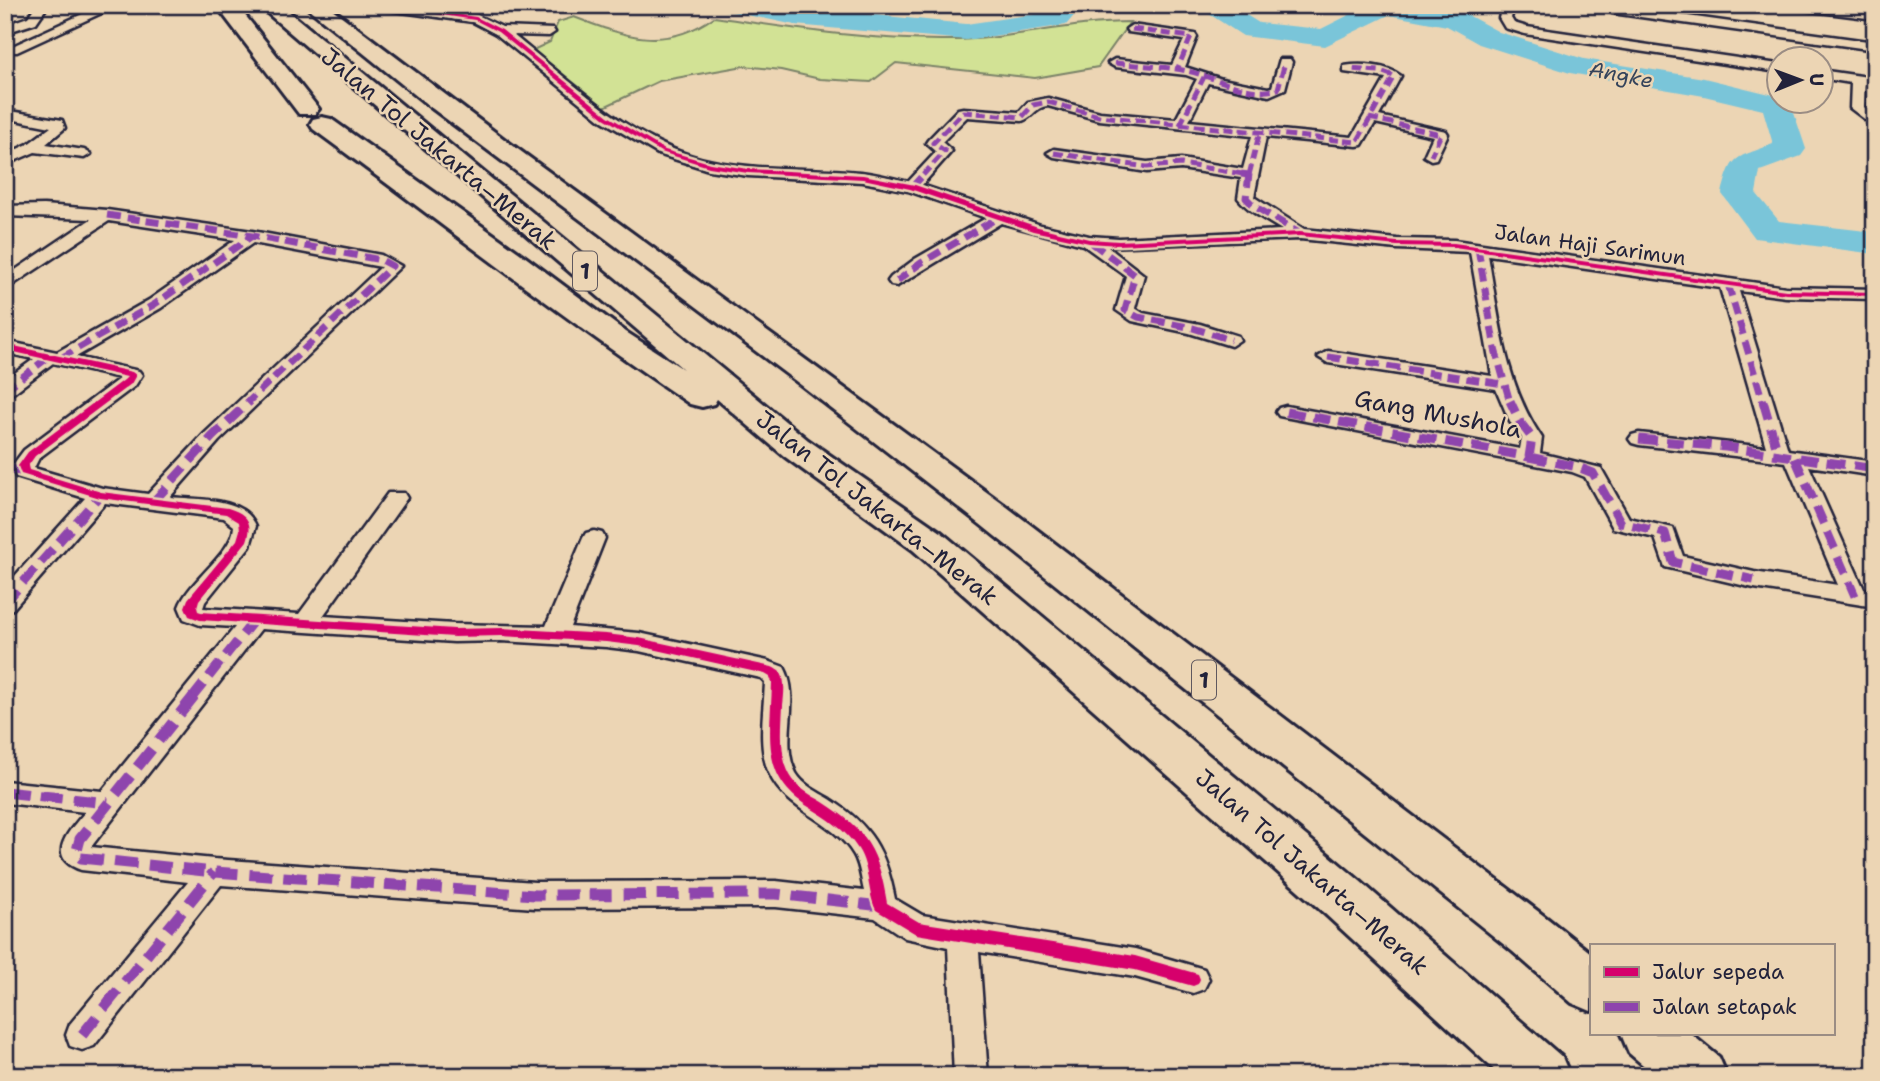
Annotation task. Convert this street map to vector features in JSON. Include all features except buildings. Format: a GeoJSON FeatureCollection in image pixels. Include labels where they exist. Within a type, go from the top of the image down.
{"type":"FeatureCollection","features":[{"type":"Feature","properties":{"kind":"highway"},"geometry":{"type":"LineString","coordinates":[[226,5],[314,116],[615,339],[709,402],[796,448]]}},
{"type":"Feature","properties":{"kind":"highway","name":"Jalan Tol Jakarta–Merak"},"geometry":{"type":"LineString","coordinates":[[268,5],[796,448],[927,541],[1342,897],[1542,1076]]}},
{"type":"Feature","properties":{"kind":"highway","name":"Jalan Tol Jakarta–Merak"},"geometry":{"type":"LineString","coordinates":[[314,5],[412,85],[813,378],[982,507],[1530,934],[1590,985]]}},
{"type":"Feature","properties":{"kind":"highway"},"geometry":{"type":"LineString","coordinates":[[1651,1036],[1699,1076]]}},
{"type":"Feature","properties":{"kind":"street"},"geometry":{"type":"LineString","coordinates":[[6,64],[12,54],[8,47],[113,5]]}},
{"type":"Feature","properties":{"kind":"street"},"geometry":{"type":"LineString","coordinates":[[380,5],[476,19],[500,32],[606,117],[663,151],[732,169],[843,174],[912,187],[1036,229],[1089,241],[1134,272],[1136,276],[1125,310],[1138,317],[1192,328],[1231,340]]}},
{"type":"Feature","properties":{"kind":"street"},"geometry":{"type":"LineString","coordinates":[[1509,5],[1505,18],[1509,25],[1525,30],[1764,66]]}},
{"type":"Feature","properties":{"kind":"street"},"geometry":{"type":"LineString","coordinates":[[1795,5],[1875,15]]}},
{"type":"Feature","properties":{"kind":"street"},"geometry":{"type":"LineString","coordinates":[[5,29],[32,20],[41,7]]}},
{"type":"Feature","properties":{"kind":"street"},"geometry":{"type":"LineString","coordinates":[[1611,43],[1617,8],[1875,46]]}},
{"type":"Feature","properties":{"kind":"street"},"geometry":{"type":"LineString","coordinates":[[1132,29],[1191,37],[1177,70]]}},
{"type":"Feature","properties":{"kind":"street"},"geometry":{"type":"LineString","coordinates":[[500,32],[550,32]]}},
{"type":"Feature","properties":{"kind":"street"},"geometry":{"type":"LineString","coordinates":[[1115,63],[1177,70],[1273,92],[1278,90],[1285,62]]}},
{"type":"Feature","properties":{"kind":"street"},"geometry":{"type":"LineString","coordinates":[[912,187],[945,151],[933,143],[966,111],[1021,117],[1032,105],[1043,103],[1074,107],[1099,116],[1357,142],[1393,75],[1380,71],[1349,69]]}},
{"type":"Feature","properties":{"kind":"street"},"geometry":{"type":"LineString","coordinates":[[1834,76],[1875,82]]}},
{"type":"Feature","properties":{"kind":"street"},"geometry":{"type":"LineString","coordinates":[[1181,125],[1204,77]]}},
{"type":"Feature","properties":{"kind":"street"},"geometry":{"type":"LineString","coordinates":[[1858,80],[1857,108],[1875,123]]}},
{"type":"Feature","properties":{"kind":"street"},"geometry":{"type":"LineString","coordinates":[[5,114],[57,123],[58,128],[33,147],[5,162]]}},
{"type":"Feature","properties":{"kind":"street"},"geometry":{"type":"LineString","coordinates":[[1369,118],[1441,134],[1431,156]]}},
{"type":"Feature","properties":{"kind":"street"},"geometry":{"type":"LineString","coordinates":[[1261,131],[1245,193],[1249,202],[1300,234]]}},
{"type":"Feature","properties":{"kind":"street"},"geometry":{"type":"LineString","coordinates":[[33,147],[84,154]]}},
{"type":"Feature","properties":{"kind":"street"},"geometry":{"type":"LineString","coordinates":[[1054,153],[1147,167],[1181,164],[1249,175]]}},
{"type":"Feature","properties":{"kind":"street"},"geometry":{"type":"LineString","coordinates":[[5,211],[48,210],[107,215],[252,236],[381,260],[392,266],[304,346],[212,437],[155,501]]}},
{"type":"Feature","properties":{"kind":"street"},"geometry":{"type":"LineString","coordinates":[[5,285],[107,215]]}},
{"type":"Feature","properties":{"kind":"street"},"geometry":{"type":"LineString","coordinates":[[897,281],[921,262],[999,216]]}},
{"type":"Feature","properties":{"kind":"street","name":"Jalan Haji Sarimun"},"geometry":{"type":"LineString","coordinates":[[1089,241],[1119,243],[1300,234],[1382,243],[1478,248],[1786,292],[1875,294]]}},
{"type":"Feature","properties":{"kind":"street"},"geometry":{"type":"LineString","coordinates":[[5,390],[55,357],[155,304],[252,236]]}},
{"type":"Feature","properties":{"kind":"street","name":"Gang Mushola"},"geometry":{"type":"LineString","coordinates":[[1286,412],[1530,457],[1532,438],[1518,420],[1503,384],[1478,248]]}},
{"type":"Feature","properties":{"kind":"street"},"geometry":{"type":"LineString","coordinates":[[1728,284],[1787,457],[1865,598]]}},
{"type":"Feature","properties":{"kind":"street"},"geometry":{"type":"LineString","coordinates":[[5,347],[132,375],[128,382],[31,454],[23,466],[15,470]]}},
{"type":"Feature","properties":{"kind":"street"},"geometry":{"type":"LineString","coordinates":[[1328,358],[1503,384]]}},
{"type":"Feature","properties":{"kind":"street"},"geometry":{"type":"LineString","coordinates":[[1639,439],[1726,447],[1875,469]]}},
{"type":"Feature","properties":{"kind":"street"},"geometry":{"type":"LineString","coordinates":[[1530,457],[1578,467],[1593,473],[1621,523],[1665,533],[1673,562],[1754,580],[1865,598]]}},
{"type":"Feature","properties":{"kind":"street"},"geometry":{"type":"LineString","coordinates":[[15,470],[100,495],[228,511],[239,516],[245,522],[246,531],[242,541],[194,598],[191,607],[193,613],[200,616],[639,642],[768,670],[775,674],[778,682],[778,750],[781,771],[792,790],[831,814],[866,846],[875,866],[881,906]]}},
{"type":"Feature","properties":{"kind":"street"},"geometry":{"type":"LineString","coordinates":[[5,603],[100,495]]}},
{"type":"Feature","properties":{"kind":"street"},"geometry":{"type":"LineString","coordinates":[[306,622],[396,498]]}},
{"type":"Feature","properties":{"kind":"street"},"geometry":{"type":"LineString","coordinates":[[555,635],[594,538]]}},
{"type":"Feature","properties":{"kind":"street"},"geometry":{"type":"LineString","coordinates":[[255,619],[108,803],[76,847],[76,854],[80,858],[214,872],[535,895],[776,894],[881,906],[916,928],[1135,963],[1193,979]]}},
{"type":"Feature","properties":{"kind":"street"},"geometry":{"type":"LineString","coordinates":[[5,792],[108,803]]}},
{"type":"Feature","properties":{"kind":"street"},"geometry":{"type":"LineString","coordinates":[[82,1035],[214,872]]}},
{"type":"Feature","properties":{"kind":"street"},"geometry":{"type":"LineString","coordinates":[[963,936],[971,1076]]}},
{"type":"Feature","properties":{"kind":"green space"},"geometry":{"type":"Polygon","coordinates":[[[574,17],[645,38],[679,35],[714,17],[831,33],[919,40],[972,39],[1130,22],[1098,67],[1035,78],[896,63],[871,82],[820,79],[781,70],[744,66],[659,81],[604,107],[533,50],[550,42],[558,22],[574,17]]]}},
{"type":"Feature","properties":{"kind":"waterway","name":"Angke"},"geometry":{"type":"LineString","coordinates":[[733,5],[795,17],[966,32],[1057,19],[1070,5]]}},
{"type":"Feature","properties":{"kind":"waterway","name":"Angke"},"geometry":{"type":"LineString","coordinates":[[1212,5],[1252,30],[1325,38],[1385,7],[1455,19],[1489,38],[1580,67],[1704,87],[1776,104],[1790,149],[1745,166],[1739,194],[1768,230],[1875,243]]}},
{"type":"Feature","properties":{"kind":"marked path"},"geometry":{"type":"LineString","coordinates":[[1132,29],[1191,37],[1177,70]]}},
{"type":"Feature","properties":{"kind":"marked path"},"geometry":{"type":"LineString","coordinates":[[1115,63],[1188,71],[1219,82],[1269,92],[1278,89],[1285,62]]}},
{"type":"Feature","properties":{"kind":"marked path"},"geometry":{"type":"LineString","coordinates":[[912,187],[945,151],[933,143],[963,112],[1022,117],[1033,105],[1040,102],[1057,103],[1099,116],[1357,142],[1394,76],[1380,71],[1349,69]]}},
{"type":"Feature","properties":{"kind":"marked path"},"geometry":{"type":"LineString","coordinates":[[1180,125],[1204,77]]}},
{"type":"Feature","properties":{"kind":"marked path"},"geometry":{"type":"LineString","coordinates":[[1369,118],[1441,134],[1431,156]]}},
{"type":"Feature","properties":{"kind":"marked path"},"geometry":{"type":"LineString","coordinates":[[1260,131],[1246,198],[1254,206],[1299,233]]}},
{"type":"Feature","properties":{"kind":"marked path"},"geometry":{"type":"LineString","coordinates":[[1054,153],[1147,167],[1181,164],[1249,175]]}},
{"type":"Feature","properties":{"kind":"marked path"},"geometry":{"type":"LineString","coordinates":[[107,215],[252,236],[381,260],[392,266],[212,437],[154,501]]}},
{"type":"Feature","properties":{"kind":"marked path"},"geometry":{"type":"LineString","coordinates":[[897,281],[921,263],[999,217]]}},
{"type":"Feature","properties":{"kind":"marked path"},"geometry":{"type":"LineString","coordinates":[[61,358],[155,304],[252,236]]}},
{"type":"Feature","properties":{"kind":"marked path"},"geometry":{"type":"LineString","coordinates":[[1092,243],[1135,275],[1125,310],[1138,317],[1193,328],[1231,340]]}},
{"type":"Feature","properties":{"kind":"marked path"},"geometry":{"type":"LineString","coordinates":[[1286,412],[1529,457],[1532,438],[1520,422],[1501,376],[1478,248]]}},
{"type":"Feature","properties":{"kind":"marked path"},"geometry":{"type":"LineString","coordinates":[[1728,284],[1779,456]]}},
{"type":"Feature","properties":{"kind":"marked path"},"geometry":{"type":"LineString","coordinates":[[5,390],[50,356]]}},
{"type":"Feature","properties":{"kind":"marked path"},"geometry":{"type":"LineString","coordinates":[[1328,357],[1503,384]]}},
{"type":"Feature","properties":{"kind":"marked path"},"geometry":{"type":"LineString","coordinates":[[1639,439],[1726,447],[1875,469]]}},
{"type":"Feature","properties":{"kind":"marked path"},"geometry":{"type":"LineString","coordinates":[[1529,457],[1578,467],[1593,473],[1621,523],[1665,533],[1673,562],[1754,580]]}},
{"type":"Feature","properties":{"kind":"marked path"},"geometry":{"type":"LineString","coordinates":[[1795,458],[1855,596]]}},
{"type":"Feature","properties":{"kind":"marked path"},"geometry":{"type":"LineString","coordinates":[[5,468],[24,472]]}},
{"type":"Feature","properties":{"kind":"marked path"},"geometry":{"type":"LineString","coordinates":[[5,603],[100,495]]}},
{"type":"Feature","properties":{"kind":"marked path"},"geometry":{"type":"LineString","coordinates":[[255,619],[80,839],[76,854],[81,858],[214,872],[535,895],[776,894],[881,906]]}},
{"type":"Feature","properties":{"kind":"marked path"},"geometry":{"type":"LineString","coordinates":[[5,792],[108,803]]}},
{"type":"Feature","properties":{"kind":"marked path"},"geometry":{"type":"LineString","coordinates":[[82,1035],[214,872]]}},
{"type":"Feature","properties":{"kind":"cycle path"},"geometry":{"type":"LineString","coordinates":[[380,5],[476,19],[500,31],[606,117],[663,151],[709,165],[748,171],[863,177],[912,187],[1036,229],[1089,241],[1119,243],[1300,234],[1397,244],[1454,245],[1786,292],[1875,294]]}},
{"type":"Feature","properties":{"kind":"cycle path"},"geometry":{"type":"LineString","coordinates":[[5,347],[132,375],[128,382],[31,454],[23,466],[24,472],[100,495],[228,511],[244,522],[242,541],[194,599],[191,607],[193,613],[200,616],[454,633],[501,632],[606,638],[639,642],[768,670],[775,674],[778,682],[777,742],[783,774],[798,793],[834,816],[857,836],[875,872],[881,906],[916,928],[1135,963],[1193,979]]}}]}
